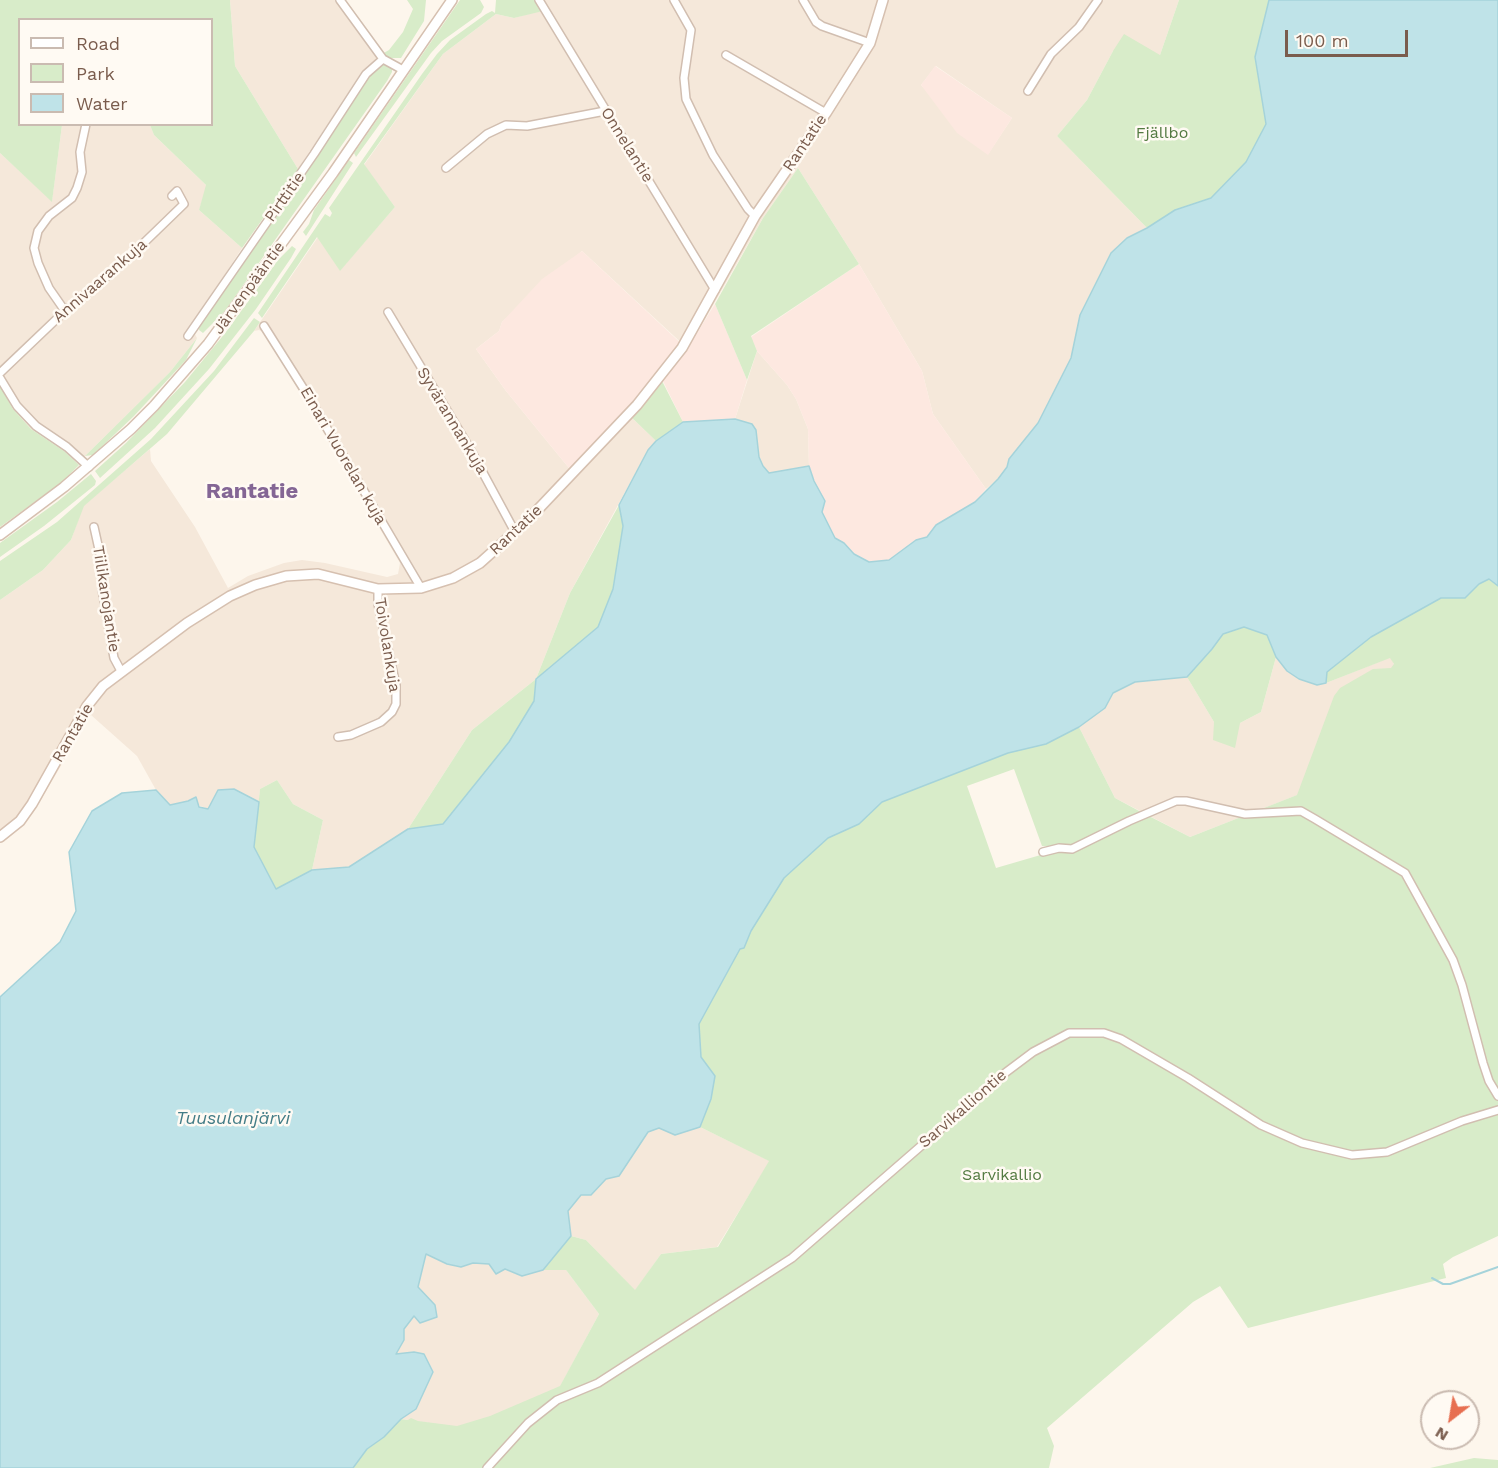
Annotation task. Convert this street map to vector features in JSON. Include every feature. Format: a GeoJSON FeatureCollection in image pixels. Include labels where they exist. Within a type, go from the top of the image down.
{"type":"FeatureCollection","features":[{"type":"Feature","properties":{"kind":"street"},"geometry":{"type":"LineString","coordinates":[[340,0],[382,59],[403,70]]}},
{"type":"Feature","properties":{"kind":"street","name":"Järvenpääntie"},"geometry":{"type":"LineString","coordinates":[[0,535],[89,467],[154,406],[208,344],[287,237],[452,0]]}},
{"type":"Feature","properties":{"kind":"street","name":"Onnelantie"},"geometry":{"type":"LineString","coordinates":[[539,0],[715,290]]}},
{"type":"Feature","properties":{"kind":"street"},"geometry":{"type":"LineString","coordinates":[[674,0],[691,30],[684,78],[686,99],[713,155],[755,216]]}},
{"type":"Feature","properties":{"kind":"street"},"geometry":{"type":"LineString","coordinates":[[802,0],[816,22],[822,26],[870,44]]}},
{"type":"Feature","properties":{"kind":"street","name":"Rantatie"},"geometry":{"type":"LineString","coordinates":[[0,837],[20,821],[26,813],[87,706],[103,686],[121,671],[230,596],[255,585],[286,576],[318,574],[378,589],[421,588],[453,578],[480,563],[515,532],[586,460],[659,380],[682,348],[755,216],[870,44],[883,0]]}},
{"type":"Feature","properties":{"kind":"street"},"geometry":{"type":"LineString","coordinates":[[1028,91],[1051,54],[1079,27],[1098,0]]}},
{"type":"Feature","properties":{"kind":"street"},"geometry":{"type":"LineString","coordinates":[[726,55],[826,113]]}},
{"type":"Feature","properties":{"kind":"street","name":"Pirttitie"},"geometry":{"type":"LineString","coordinates":[[188,336],[314,154],[366,74],[382,59]]}},
{"type":"Feature","properties":{"kind":"street"},"geometry":{"type":"LineString","coordinates":[[446,168],[487,134],[506,125],[535,125],[605,111]]}},
{"type":"Feature","properties":{"kind":"street"},"geometry":{"type":"LineString","coordinates":[[65,311],[49,288],[34,248],[38,231],[49,216],[72,198],[77,188],[82,172],[80,152],[86,126]]}},
{"type":"Feature","properties":{"kind":"street","name":"Annivaarankuja"},"geometry":{"type":"LineString","coordinates":[[0,373],[65,311],[121,265],[184,204],[177,191],[172,196]]}},
{"type":"Feature","properties":{"kind":"street","name":"Syvärannankuja"},"geometry":{"type":"LineString","coordinates":[[388,312],[515,532]]}},
{"type":"Feature","properties":{"kind":"street","name":"Einari Vuorelan kuja"},"geometry":{"type":"LineString","coordinates":[[264,326],[421,588]]}},
{"type":"Feature","properties":{"kind":"street"},"geometry":{"type":"LineString","coordinates":[[0,378],[17,406],[36,426],[67,447],[89,467]]}},
{"type":"Feature","properties":{"kind":"street","name":"Tiilikanojantie"},"geometry":{"type":"LineString","coordinates":[[94,526],[102,563],[102,589],[114,658],[121,671]]}},
{"type":"Feature","properties":{"kind":"street","name":"Toivolankuja"},"geometry":{"type":"LineString","coordinates":[[338,737],[351,735],[381,722],[392,712],[396,704],[396,685],[378,604],[378,589]]}},
{"type":"Feature","properties":{"kind":"street"},"geometry":{"type":"LineString","coordinates":[[1043,852],[1059,848],[1072,849],[1129,820],[1176,801],[1245,813],[1301,811],[1316,819],[1405,873],[1453,960],[1483,1063],[1498,1096]]}},
{"type":"Feature","properties":{"kind":"street","name":"Sarvikalliontie"},"geometry":{"type":"LineString","coordinates":[[487,1468],[528,1424],[557,1400],[597,1383],[792,1258],[1005,1073],[1033,1052],[1069,1033],[1104,1033],[1121,1039],[1188,1078],[1261,1125],[1302,1143],[1352,1155],[1387,1152],[1462,1121],[1498,1110]]}},
{"type":"Feature","properties":{"kind":"shaded area"},"geometry":{"type":"Polygon","coordinates":[[[230,0],[346,0],[384,52],[363,71],[298,169],[235,66],[230,0]]]}},
{"type":"Feature","properties":{"kind":"shaded area"},"geometry":{"type":"Polygon","coordinates":[[[535,0],[1179,0],[1160,55],[1113,51],[1087,100],[1057,136],[1147,228],[1127,238],[1080,315],[1071,358],[1038,423],[1009,459],[1007,467],[998,479],[986,489],[933,414],[922,371],[859,264],[798,168],[763,218],[688,349],[582,251],[502,322],[499,331],[476,349],[506,391],[573,473],[628,414],[656,441],[648,450],[570,593],[536,679],[472,730],[408,829],[349,867],[312,870],[323,820],[293,804],[277,780],[260,789],[259,802],[234,789],[208,809],[188,801],[170,806],[156,790],[137,756],[91,715],[33,813],[7,839],[0,842],[0,600],[43,570],[71,540],[83,506],[150,449],[151,461],[195,527],[228,588],[248,576],[284,563],[302,560],[387,577],[398,574],[400,563],[265,333],[259,330],[254,331],[318,237],[340,270],[395,207],[364,165],[443,54],[496,14],[514,18],[542,10],[535,0]],[[936,66],[921,85],[988,154],[1012,118],[936,66]]]}},
{"type":"Feature","properties":{"kind":"shaded area"},"geometry":{"type":"Polygon","coordinates":[[[935,66],[1012,118],[988,155],[957,133],[921,85],[935,66]]]}},
{"type":"Feature","properties":{"kind":"shaded area"},"geometry":{"type":"Polygon","coordinates":[[[62,126],[150,126],[154,135],[207,186],[199,210],[242,248],[191,327],[197,338],[170,372],[78,463],[31,429],[13,409],[0,386],[0,153],[52,201],[62,126]]]}},
{"type":"Feature","properties":{"kind":"shaded area"},"geometry":{"type":"Polygon","coordinates":[[[582,251],[687,349],[715,304],[747,380],[735,419],[683,422],[662,379],[573,473],[506,391],[476,349],[499,331],[502,322],[542,279],[582,251]]]}},
{"type":"Feature","properties":{"kind":"shaded area"},"geometry":{"type":"Polygon","coordinates":[[[859,264],[922,371],[933,414],[986,489],[975,502],[936,525],[927,537],[916,540],[889,560],[869,562],[854,554],[844,543],[835,538],[822,512],[825,501],[813,481],[809,466],[808,429],[796,399],[787,385],[757,351],[751,337],[859,264]]]}},
{"type":"Feature","properties":{"kind":"shaded area"},"geometry":{"type":"Polygon","coordinates":[[[757,351],[787,385],[796,399],[808,429],[809,466],[769,473],[759,457],[756,430],[752,424],[735,419],[757,351]]]}},
{"type":"Feature","properties":{"kind":"shaded area"},"geometry":{"type":"Polygon","coordinates":[[[1276,657],[1287,671],[1326,683],[1391,657],[1398,674],[1300,794],[1190,837],[1115,798],[1079,727],[1105,708],[1113,693],[1135,682],[1187,677],[1214,722],[1240,723],[1261,712],[1276,657]]]}},
{"type":"Feature","properties":{"kind":"shaded area"},"geometry":{"type":"Polygon","coordinates":[[[700,1127],[770,1161],[717,1247],[661,1254],[635,1291],[586,1240],[571,1236],[567,1211],[581,1195],[591,1195],[606,1179],[619,1176],[648,1132],[659,1128],[675,1135],[700,1127]]]}},
{"type":"Feature","properties":{"kind":"shaded area"},"geometry":{"type":"Polygon","coordinates":[[[426,1253],[447,1264],[489,1264],[522,1276],[543,1270],[566,1270],[599,1314],[555,1396],[457,1427],[401,1419],[416,1409],[395,1354],[404,1340],[404,1329],[414,1315],[435,1305],[418,1287],[426,1253]]]}},
{"type":"Feature","properties":{"kind":"green space"},"geometry":{"type":"Polygon","coordinates":[[[0,0],[230,0],[235,66],[298,169],[242,248],[199,210],[206,185],[154,135],[150,126],[213,126],[213,18],[18,18],[18,126],[62,126],[52,202],[0,153],[0,0]]]}},
{"type":"Feature","properties":{"kind":"green space"},"geometry":{"type":"Polygon","coordinates":[[[407,0],[426,0],[424,21],[401,58],[390,58],[382,54],[389,50],[403,32],[413,9],[407,0]]]}},
{"type":"Feature","properties":{"kind":"green space"},"geometry":{"type":"Polygon","coordinates":[[[460,0],[480,0],[484,7],[481,13],[442,41],[431,53],[356,157],[354,153],[460,0]]]}},
{"type":"Feature","properties":{"kind":"green space"},"geometry":{"type":"Polygon","coordinates":[[[496,0],[535,0],[543,11],[514,18],[496,14],[443,54],[364,164],[395,207],[340,271],[317,237],[262,318],[258,313],[325,214],[330,217],[332,213],[329,208],[422,74],[450,40],[486,14],[492,11],[495,13],[496,0]]]}},
{"type":"Feature","properties":{"kind":"green space","name":"Fjällbo"},"geometry":{"type":"Polygon","coordinates":[[[1179,0],[1269,0],[1255,57],[1266,124],[1246,162],[1211,198],[1175,210],[1147,228],[1057,136],[1087,100],[1124,34],[1160,55],[1179,0]]]}},
{"type":"Feature","properties":{"kind":"green space"},"geometry":{"type":"Polygon","coordinates":[[[382,63],[389,64],[392,68],[387,81],[225,311],[203,333],[199,330],[199,324],[211,304],[296,187],[373,70],[382,63]]]}},
{"type":"Feature","properties":{"kind":"green space"},"geometry":{"type":"Polygon","coordinates":[[[349,160],[353,163],[306,236],[303,232],[314,210],[349,160]]]}},
{"type":"Feature","properties":{"kind":"green space"},"geometry":{"type":"Polygon","coordinates":[[[798,168],[859,264],[751,336],[757,351],[747,380],[715,304],[763,218],[798,168]]]}},
{"type":"Feature","properties":{"kind":"green space"},"geometry":{"type":"Polygon","coordinates":[[[292,246],[296,249],[291,258],[256,309],[209,369],[155,428],[100,478],[95,471],[126,443],[185,382],[226,332],[278,260],[292,246]]]}},
{"type":"Feature","properties":{"kind":"green space"},"geometry":{"type":"Polygon","coordinates":[[[254,318],[260,322],[254,331],[167,434],[84,506],[71,540],[43,570],[0,600],[0,561],[57,522],[151,439],[214,371],[254,318]]]}},
{"type":"Feature","properties":{"kind":"green space"},"geometry":{"type":"Polygon","coordinates":[[[197,338],[186,360],[134,416],[93,455],[85,456],[170,372],[197,338]]]}},
{"type":"Feature","properties":{"kind":"green space"},"geometry":{"type":"Polygon","coordinates":[[[661,379],[683,422],[656,441],[628,414],[661,379]]]}},
{"type":"Feature","properties":{"kind":"green space"},"geometry":{"type":"Polygon","coordinates":[[[0,386],[13,409],[31,429],[64,451],[79,465],[61,483],[0,527],[0,386]]]}},
{"type":"Feature","properties":{"kind":"green space"},"geometry":{"type":"Polygon","coordinates":[[[91,474],[96,481],[95,485],[44,526],[0,557],[0,543],[91,474]]]}},
{"type":"Feature","properties":{"kind":"green space"},"geometry":{"type":"Polygon","coordinates":[[[619,505],[623,526],[613,589],[598,627],[536,679],[570,593],[619,505]]]}},
{"type":"Feature","properties":{"kind":"green space","name":"Sarvikallio"},"geometry":{"type":"Polygon","coordinates":[[[1489,579],[1498,586],[1498,1236],[1443,1264],[1446,1278],[1248,1328],[1220,1286],[1193,1302],[1047,1428],[1054,1446],[1049,1468],[353,1468],[367,1449],[384,1437],[401,1419],[411,1418],[457,1426],[490,1416],[560,1386],[599,1314],[566,1270],[543,1270],[571,1236],[586,1240],[635,1290],[661,1254],[718,1247],[769,1161],[700,1127],[711,1099],[711,1071],[701,1057],[699,1024],[740,949],[744,948],[751,931],[784,878],[828,838],[859,824],[882,802],[1008,753],[1046,744],[1079,727],[1115,798],[1141,812],[1072,847],[1042,846],[1014,769],[967,786],[996,868],[1044,854],[1073,851],[1147,815],[1190,837],[1297,795],[1334,696],[1340,688],[1373,669],[1391,668],[1394,664],[1390,658],[1326,683],[1327,672],[1371,637],[1441,598],[1465,598],[1479,584],[1489,579]]]}},
{"type":"Feature","properties":{"kind":"green space"},"geometry":{"type":"Polygon","coordinates":[[[1244,627],[1267,635],[1276,657],[1261,712],[1240,723],[1235,748],[1213,740],[1214,722],[1187,677],[1223,634],[1244,627]]]}},
{"type":"Feature","properties":{"kind":"green space"},"geometry":{"type":"Polygon","coordinates":[[[536,679],[534,701],[509,742],[443,824],[408,829],[472,730],[536,679]]]}},
{"type":"Feature","properties":{"kind":"green space"},"geometry":{"type":"Polygon","coordinates":[[[277,780],[293,804],[323,820],[312,870],[276,890],[254,847],[260,789],[277,780]]]}},
{"type":"Feature","properties":{"kind":"green space"},"geometry":{"type":"Polygon","coordinates":[[[1474,1458],[1498,1460],[1498,1468],[1430,1468],[1474,1458]]]}},
{"type":"Feature","properties":{"kind":"water","name":"Tuusulanjärvi"},"geometry":{"type":"Polygon","coordinates":[[[1269,0],[1498,0],[1498,586],[1489,579],[1479,584],[1465,598],[1441,598],[1371,637],[1327,672],[1326,683],[1317,685],[1299,679],[1287,671],[1276,657],[1267,635],[1244,627],[1223,634],[1187,677],[1135,682],[1113,693],[1105,708],[1079,727],[1046,744],[1008,753],[882,802],[859,824],[828,838],[784,878],[751,931],[744,948],[740,949],[699,1024],[701,1057],[715,1076],[711,1099],[700,1127],[675,1135],[659,1128],[648,1132],[619,1176],[606,1179],[591,1195],[581,1195],[568,1211],[571,1236],[543,1270],[522,1276],[505,1269],[496,1274],[489,1264],[473,1263],[461,1267],[447,1264],[426,1254],[418,1287],[435,1305],[437,1317],[420,1323],[414,1316],[404,1329],[404,1340],[396,1354],[414,1352],[424,1354],[433,1372],[416,1409],[367,1449],[353,1468],[0,1468],[0,997],[60,942],[76,911],[69,852],[92,811],[122,793],[156,790],[170,805],[196,797],[199,807],[208,809],[218,790],[234,789],[259,802],[254,847],[276,889],[312,870],[349,867],[408,829],[443,824],[509,742],[534,701],[536,679],[598,627],[613,589],[623,526],[619,505],[648,450],[656,441],[683,422],[735,419],[752,424],[756,430],[759,457],[769,473],[809,466],[825,501],[822,512],[835,538],[844,543],[854,554],[869,562],[889,560],[916,540],[927,537],[936,525],[975,502],[998,479],[1007,467],[1009,459],[1038,423],[1071,358],[1080,315],[1111,253],[1127,238],[1175,210],[1211,198],[1246,162],[1266,124],[1255,57],[1269,0]]]}},
{"type":"Feature","properties":{"kind":"waterway"},"geometry":{"type":"LineString","coordinates":[[1432,1278],[1443,1284],[1450,1284],[1498,1267]]}},
{"type":"Feature","properties":{"kind":"district","name":"Rantatie"},"geometry":{"type":"Point","coordinates":[252,492]}}]}
